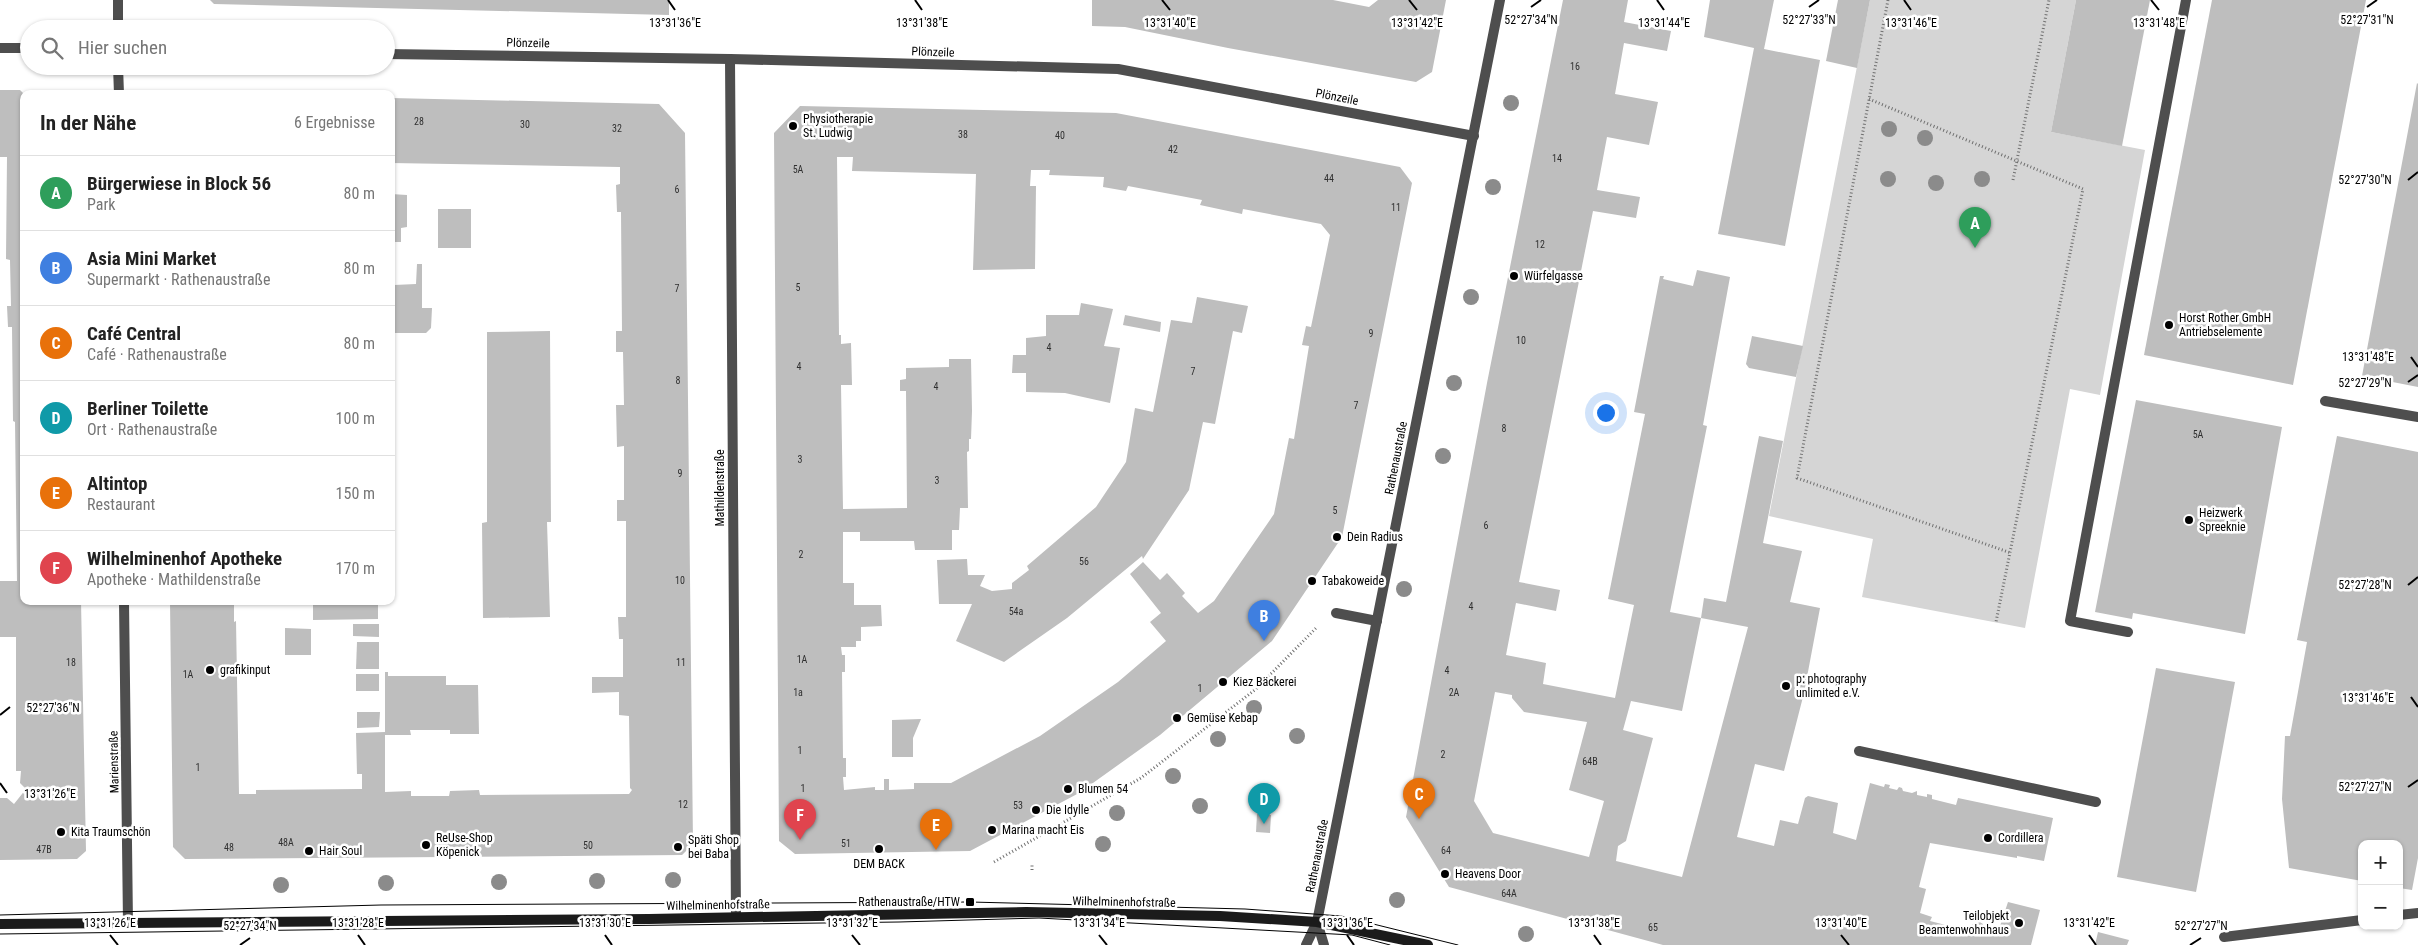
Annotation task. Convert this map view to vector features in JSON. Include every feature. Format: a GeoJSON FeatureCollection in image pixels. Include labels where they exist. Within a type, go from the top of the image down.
{"type":"FeatureCollection","features":[{"type":"Feature","properties":{"kind":"street"},"geometry":{"type":"LineString","coordinates":[[118,0],[118,20]]}},
{"type":"Feature","properties":{"kind":"street","name":"Rathenaustraße"},"geometry":{"type":"LineString","coordinates":[[1317,922],[1500,0]]}},
{"type":"Feature","properties":{"kind":"street"},"geometry":{"type":"LineString","coordinates":[[2128,632],[2070,621],[2186,0]]}},
{"type":"Feature","properties":{"kind":"street"},"geometry":{"type":"LineString","coordinates":[[0,48],[20,48]]}},
{"type":"Feature","properties":{"kind":"street","name":"Plönzeile"},"geometry":{"type":"LineString","coordinates":[[395,54],[730,59],[1118,69],[1474,136]]}},
{"type":"Feature","properties":{"kind":"street","name":"Mathildenstraße"},"geometry":{"type":"LineString","coordinates":[[730,59],[736,917]]}},
{"type":"Feature","properties":{"kind":"street"},"geometry":{"type":"LineString","coordinates":[[118,75],[119,90]]}},
{"type":"Feature","properties":{"kind":"street"},"geometry":{"type":"LineString","coordinates":[[2325,401],[2418,417]]}},
{"type":"Feature","properties":{"kind":"street","name":"Marienstraße"},"geometry":{"type":"LineString","coordinates":[[124,605],[128,923]]}},
{"type":"Feature","properties":{"kind":"street"},"geometry":{"type":"LineString","coordinates":[[1336,613],[1377,621]]}},
{"type":"Feature","properties":{"kind":"street"},"geometry":{"type":"LineString","coordinates":[[1859,751],[2096,802]]}},
{"type":"Feature","properties":{"kind":"street","name":"Wilhelminenhofstraße"},"geometry":{"type":"LineString","coordinates":[[0,924],[736,917],[1026,912],[1220,916],[1317,922],[1428,945]]}},
{"type":"Feature","properties":{"kind":"street"},"geometry":{"type":"LineString","coordinates":[[2403,915],[2418,913]]}},
{"type":"Feature","properties":{"kind":"street"},"geometry":{"type":"LineString","coordinates":[[2224,937],[2358,920]]}},
{"type":"Feature","properties":{"kind":"street"},"geometry":{"type":"LineString","coordinates":[[1306,945],[1317,922]]}},
{"type":"Feature","properties":{"kind":"street"},"geometry":{"type":"LineString","coordinates":[[1317,922],[1324,945]]}},
{"type":"Feature","properties":{"kind":"path"},"geometry":{"type":"LineString","coordinates":[[1888,0],[1797,478],[2011,553]]}},
{"type":"Feature","properties":{"kind":"path"},"geometry":{"type":"LineString","coordinates":[[2013,180],[2049,0]]}},
{"type":"Feature","properties":{"kind":"path"},"geometry":{"type":"LineString","coordinates":[[1869,99],[2083,189],[1996,622]]}},
{"type":"Feature","properties":{"kind":"path"},"geometry":{"type":"LineString","coordinates":[[994,862],[1141,778],[1256,689],[1323,620]]}},
{"type":"Feature","properties":{"kind":"path"},"geometry":{"type":"LineString","coordinates":[[1032,863],[1032,870]]}},
{"type":"Feature","properties":{"kind":"shaded area"},"geometry":{"type":"Polygon","coordinates":[[[1870,0],[2076,0],[2051,132],[2145,150],[2100,395],[2070,389],[2025,628],[1862,597],[1873,539],[1769,516],[1870,0]]]}},
{"type":"Feature","properties":{"kind":"building"},"geometry":{"type":"Polygon","coordinates":[[[210,0],[669,0],[669,15],[214,4],[210,0]]]}},
{"type":"Feature","properties":{"kind":"building"},"geometry":{"type":"Polygon","coordinates":[[[1092,0],[1333,0],[1369,7],[1378,0],[1446,0],[1432,72],[1416,82],[1228,48],[1125,27],[1092,26],[1092,0]]]}},
{"type":"Feature","properties":{"kind":"building"},"geometry":{"type":"Polygon","coordinates":[[[1563,0],[1628,0],[1624,22],[1671,31],[1667,51],[1624,43],[1615,94],[1658,102],[1649,145],[1607,137],[1597,190],[1640,197],[1636,218],[1593,211],[1519,582],[1560,590],[1556,611],[1516,603],[1506,655],[1546,663],[1543,684],[1615,698],[1634,605],[1608,599],[1645,414],[1634,412],[1660,276],[1664,276],[1663,279],[1693,286],[1697,270],[1730,277],[1703,425],[1707,426],[1670,612],[1701,618],[1704,598],[1726,602],[1759,436],[1783,441],[1763,543],[1802,551],[1790,602],[1820,608],[1804,693],[1784,771],[1755,764],[1737,837],[1774,846],[1780,820],[1798,824],[1805,798],[1808,796],[1838,803],[1833,833],[1856,840],[1870,783],[1884,787],[1885,784],[1890,785],[1889,788],[1897,790],[1899,787],[1903,791],[1912,793],[1917,791],[1917,795],[1927,797],[1927,794],[1932,795],[1932,799],[1956,805],[1958,798],[2053,818],[2044,861],[1930,843],[1919,887],[1926,889],[1920,913],[1932,917],[1930,921],[1969,931],[1970,926],[1978,921],[1983,924],[1984,932],[1991,935],[2000,926],[2008,902],[2040,910],[2031,945],[1663,945],[1449,887],[1406,817],[1487,383],[1563,0]],[[1701,618],[1682,711],[1631,701],[1623,730],[1653,738],[1626,841],[1618,846],[1616,861],[1682,877],[1748,627],[1701,618]],[[1495,692],[1474,801],[1493,833],[1589,857],[1604,801],[1569,790],[1587,722],[1524,712],[1512,698],[1512,695],[1495,692]]]}},
{"type":"Feature","properties":{"kind":"building"},"geometry":{"type":"Polygon","coordinates":[[[1710,0],[1774,0],[1764,49],[1820,60],[1785,246],[1718,234],[1754,48],[1704,37],[1710,0]]]}},
{"type":"Feature","properties":{"kind":"building"},"geometry":{"type":"Polygon","coordinates":[[[1838,0],[1870,0],[1857,68],[1826,61],[1838,0]]]}},
{"type":"Feature","properties":{"kind":"building"},"geometry":{"type":"Polygon","coordinates":[[[2076,0],[2150,0],[2122,146],[2051,132],[2076,0]]]}},
{"type":"Feature","properties":{"kind":"building"},"geometry":{"type":"Polygon","coordinates":[[[2212,0],[2366,0],[2293,385],[2144,355],[2212,0]]]}},
{"type":"Feature","properties":{"kind":"building"},"geometry":{"type":"Polygon","coordinates":[[[2418,84],[2418,387],[2362,376],[2418,84]]]}},
{"type":"Feature","properties":{"kind":"building"},"geometry":{"type":"Polygon","coordinates":[[[0,90],[20,90],[20,605],[81,605],[86,851],[77,859],[0,860],[0,798],[7,798],[14,804],[26,789],[20,783],[21,771],[16,771],[16,637],[0,637],[0,581],[17,581],[12,327],[8,327],[7,306],[11,306],[10,260],[6,259],[7,157],[0,157],[0,90]]]}},
{"type":"Feature","properties":{"kind":"building"},"geometry":{"type":"Polygon","coordinates":[[[395,98],[659,104],[685,133],[693,844],[682,855],[185,859],[173,847],[170,605],[234,605],[234,622],[236,621],[239,794],[256,794],[256,790],[362,789],[362,774],[357,774],[356,733],[385,732],[385,672],[388,672],[388,676],[446,676],[446,685],[478,685],[479,734],[450,734],[450,730],[410,730],[411,735],[385,735],[385,792],[411,791],[411,796],[449,796],[450,791],[479,790],[480,795],[629,794],[632,790],[630,788],[629,716],[619,715],[619,692],[592,693],[592,677],[623,677],[623,639],[619,639],[618,617],[626,617],[626,521],[617,521],[617,500],[624,500],[624,446],[617,447],[616,405],[624,405],[623,352],[616,352],[616,331],[622,331],[621,212],[617,212],[616,185],[620,184],[620,167],[395,163],[395,98]]]}},
{"type":"Feature","properties":{"kind":"building"},"geometry":{"type":"Polygon","coordinates":[[[800,106],[1116,113],[1400,167],[1412,183],[1342,537],[1272,641],[1160,735],[1079,793],[970,851],[795,854],[779,841],[774,133],[800,106]],[[837,157],[839,335],[841,335],[841,344],[851,343],[852,385],[841,385],[843,509],[907,508],[906,391],[900,391],[900,380],[906,379],[906,368],[949,367],[949,359],[971,359],[971,439],[969,439],[969,451],[967,452],[968,508],[960,508],[959,530],[952,530],[952,550],[915,550],[914,541],[860,541],[860,532],[843,532],[843,583],[854,583],[854,605],[881,605],[882,626],[861,627],[861,641],[856,641],[856,647],[841,647],[842,655],[845,655],[845,672],[842,672],[843,758],[846,758],[846,777],[843,777],[844,790],[875,787],[875,790],[884,790],[884,779],[889,779],[889,790],[914,789],[914,783],[951,783],[1040,736],[1118,682],[1166,641],[1150,622],[1161,613],[1130,574],[1143,562],[1160,580],[1167,573],[1185,593],[1182,596],[1198,613],[1214,601],[1274,514],[1289,438],[1294,439],[1309,346],[1302,345],[1306,326],[1311,327],[1330,235],[1321,224],[1243,209],[1242,214],[1200,205],[1202,200],[1128,186],[1126,191],[1103,187],[1104,177],[1049,175],[1050,170],[1031,170],[1030,186],[1036,186],[1035,269],[973,270],[976,174],[852,171],[853,157],[837,157]]]}},
{"type":"Feature","properties":{"kind":"building"},"geometry":{"type":"Polygon","coordinates":[[[395,194],[407,195],[407,227],[401,228],[401,242],[395,242],[395,194]]]}},
{"type":"Feature","properties":{"kind":"building"},"geometry":{"type":"Polygon","coordinates":[[[438,209],[471,209],[471,248],[438,248],[438,209]]]}},
{"type":"Feature","properties":{"kind":"building"},"geometry":{"type":"Polygon","coordinates":[[[417,264],[422,264],[422,308],[432,308],[431,328],[426,333],[395,333],[395,285],[416,284],[417,264]]]}},
{"type":"Feature","properties":{"kind":"building"},"geometry":{"type":"Polygon","coordinates":[[[1197,297],[1248,306],[1242,333],[1233,331],[1215,424],[1203,422],[1189,490],[1143,559],[1142,556],[1067,618],[1004,662],[956,641],[972,604],[939,604],[937,560],[967,559],[968,575],[985,575],[980,586],[992,591],[1012,589],[1012,583],[1029,570],[1027,566],[1096,507],[1126,462],[1135,408],[1153,412],[1171,320],[1192,323],[1197,297]]]}},
{"type":"Feature","properties":{"kind":"building"},"geometry":{"type":"Polygon","coordinates":[[[1081,303],[1113,309],[1104,346],[1120,348],[1110,403],[1065,393],[1026,392],[1026,373],[1012,373],[1013,355],[1026,355],[1026,338],[1046,336],[1046,315],[1079,315],[1081,303]]]}},
{"type":"Feature","properties":{"kind":"building"},"geometry":{"type":"Polygon","coordinates":[[[1125,315],[1161,322],[1160,332],[1123,325],[1125,315]]]}},
{"type":"Feature","properties":{"kind":"building"},"geometry":{"type":"Polygon","coordinates":[[[550,331],[551,522],[547,522],[550,617],[483,618],[482,523],[487,522],[487,332],[550,331]]]}},
{"type":"Feature","properties":{"kind":"building"},"geometry":{"type":"Polygon","coordinates":[[[1752,336],[1803,346],[1796,377],[1749,368],[1746,364],[1752,336]]]}},
{"type":"Feature","properties":{"kind":"building","name":"Heizwerk Spreeknie"},"geometry":{"type":"Polygon","coordinates":[[[2136,400],[2282,427],[2245,634],[2133,613],[2132,619],[2095,612],[2136,400]]]}},
{"type":"Feature","properties":{"kind":"building"},"geometry":{"type":"Polygon","coordinates":[[[2337,436],[2418,452],[2418,858],[2412,890],[2403,889],[2403,840],[2358,840],[2358,880],[2289,868],[2282,799],[2285,736],[2290,736],[2307,642],[2297,640],[2337,436]]]}},
{"type":"Feature","properties":{"kind":"building"},"geometry":{"type":"Polygon","coordinates":[[[313,605],[378,605],[378,619],[313,620],[313,605]]]}},
{"type":"Feature","properties":{"kind":"building"},"geometry":{"type":"Polygon","coordinates":[[[353,624],[379,624],[379,637],[353,636],[353,624]]]}},
{"type":"Feature","properties":{"kind":"building"},"geometry":{"type":"Polygon","coordinates":[[[285,628],[311,629],[311,655],[285,655],[285,628]]]}},
{"type":"Feature","properties":{"kind":"building"},"geometry":{"type":"Polygon","coordinates":[[[357,642],[379,642],[379,669],[356,669],[357,642]]]}},
{"type":"Feature","properties":{"kind":"building"},"geometry":{"type":"Polygon","coordinates":[[[2156,668],[2235,682],[2196,892],[2117,877],[2156,668]]]}},
{"type":"Feature","properties":{"kind":"building"},"geometry":{"type":"Polygon","coordinates":[[[356,674],[379,674],[379,691],[356,691],[356,674]]]}},
{"type":"Feature","properties":{"kind":"building"},"geometry":{"type":"Polygon","coordinates":[[[357,712],[380,712],[379,727],[357,728],[357,712]]]}},
{"type":"Feature","properties":{"kind":"building"},"geometry":{"type":"Polygon","coordinates":[[[921,719],[913,738],[913,757],[892,757],[892,720],[921,719]]]}},
{"type":"Feature","properties":{"kind":"building"},"geometry":{"type":"Polygon","coordinates":[[[1257,814],[1271,815],[1270,833],[1256,832],[1257,814]]]}},
{"type":"Feature","properties":{"kind":"building"},"geometry":{"type":"Polygon","coordinates":[[[2098,932],[2129,940],[2127,945],[2095,945],[2098,932]]]}},
{"type":"Feature","properties":{"kind":"tram line"},"geometry":{"type":"LineString","coordinates":[[0,915],[381,905],[970,902],[1245,909],[1341,916],[1458,945]]}},
{"type":"Feature","properties":{"kind":"tram line"},"geometry":{"type":"LineString","coordinates":[[0,934],[899,922],[1039,918],[1352,935],[1390,945]]}},
{"type":"Feature","properties":{"kind":"place","name":"Physiotherapie St. Ludwig"},"geometry":{"type":"Point","coordinates":[793,126]}},
{"type":"Feature","properties":{"kind":"place","name":"Bürgerwiese in Block 56"},"geometry":{"type":"Point","coordinates":[1975,248]}},
{"type":"Feature","properties":{"kind":"place","name":"Würfelgasse"},"geometry":{"type":"Point","coordinates":[1514,276]}},
{"type":"Feature","properties":{"kind":"place","name":"Horst Rother GmbH Antriebselemente"},"geometry":{"type":"Point","coordinates":[2169,325]}},
{"type":"Feature","properties":{"kind":"place","name":"Heizwerk Spreeknie"},"geometry":{"type":"Point","coordinates":[2189,520]}},
{"type":"Feature","properties":{"kind":"place","name":"Dein Radius"},"geometry":{"type":"Point","coordinates":[1337,537]}},
{"type":"Feature","properties":{"kind":"place","name":"Tabakoweide"},"geometry":{"type":"Point","coordinates":[1312,581]}},
{"type":"Feature","properties":{"kind":"place","name":"Asia Mini Market"},"geometry":{"type":"Point","coordinates":[1264,641]}},
{"type":"Feature","properties":{"kind":"place","name":"grafikinput"},"geometry":{"type":"Point","coordinates":[210,670]}},
{"type":"Feature","properties":{"kind":"place","name":"Kiez Bäckerei"},"geometry":{"type":"Point","coordinates":[1223,682]}},
{"type":"Feature","properties":{"kind":"place","name":"p: photography unlimited e.V."},"geometry":{"type":"Point","coordinates":[1786,686]}},
{"type":"Feature","properties":{"kind":"place","name":"Gemüse Kebap"},"geometry":{"type":"Point","coordinates":[1177,718]}},
{"type":"Feature","properties":{"kind":"place","name":"Blumen 54"},"geometry":{"type":"Point","coordinates":[1068,789]}},
{"type":"Feature","properties":{"kind":"place","name":"Die Idylle"},"geometry":{"type":"Point","coordinates":[1036,810]}},
{"type":"Feature","properties":{"kind":"place","name":"Café Central"},"geometry":{"type":"Point","coordinates":[1419,819]}},
{"type":"Feature","properties":{"kind":"place","name":"Berliner Toilette"},"geometry":{"type":"Point","coordinates":[1264,824]}},
{"type":"Feature","properties":{"kind":"place","name":"Marina macht Eis"},"geometry":{"type":"Point","coordinates":[992,830]}},
{"type":"Feature","properties":{"kind":"place","name":"Kita Traumschön"},"geometry":{"type":"Point","coordinates":[61,832]}},
{"type":"Feature","properties":{"kind":"place","name":"Cordillera"},"geometry":{"type":"Point","coordinates":[1988,838]}},
{"type":"Feature","properties":{"kind":"place","name":"Wilhelminenhof Apotheke"},"geometry":{"type":"Point","coordinates":[800,840]}},
{"type":"Feature","properties":{"kind":"place","name":"ReUse-Shop Köpenick"},"geometry":{"type":"Point","coordinates":[426,845]}},
{"type":"Feature","properties":{"kind":"place","name":"Späti Shop bei Baba"},"geometry":{"type":"Point","coordinates":[678,847]}},
{"type":"Feature","properties":{"kind":"place","name":"DEM BACK"},"geometry":{"type":"Point","coordinates":[879,849]}},
{"type":"Feature","properties":{"kind":"place","name":"Altintop"},"geometry":{"type":"Point","coordinates":[936,850]}},
{"type":"Feature","properties":{"kind":"place","name":"Hair Soul"},"geometry":{"type":"Point","coordinates":[309,851]}},
{"type":"Feature","properties":{"kind":"place","name":"Heavens Door"},"geometry":{"type":"Point","coordinates":[1445,874]}},
{"type":"Feature","properties":{"kind":"place","name":"Rathenaustraße/HTW"},"geometry":{"type":"Point","coordinates":[970,902]}},
{"type":"Feature","properties":{"kind":"place","name":"Teilobjekt Beamtenwohnhaus"},"geometry":{"type":"Point","coordinates":[2019,923]}}]}
